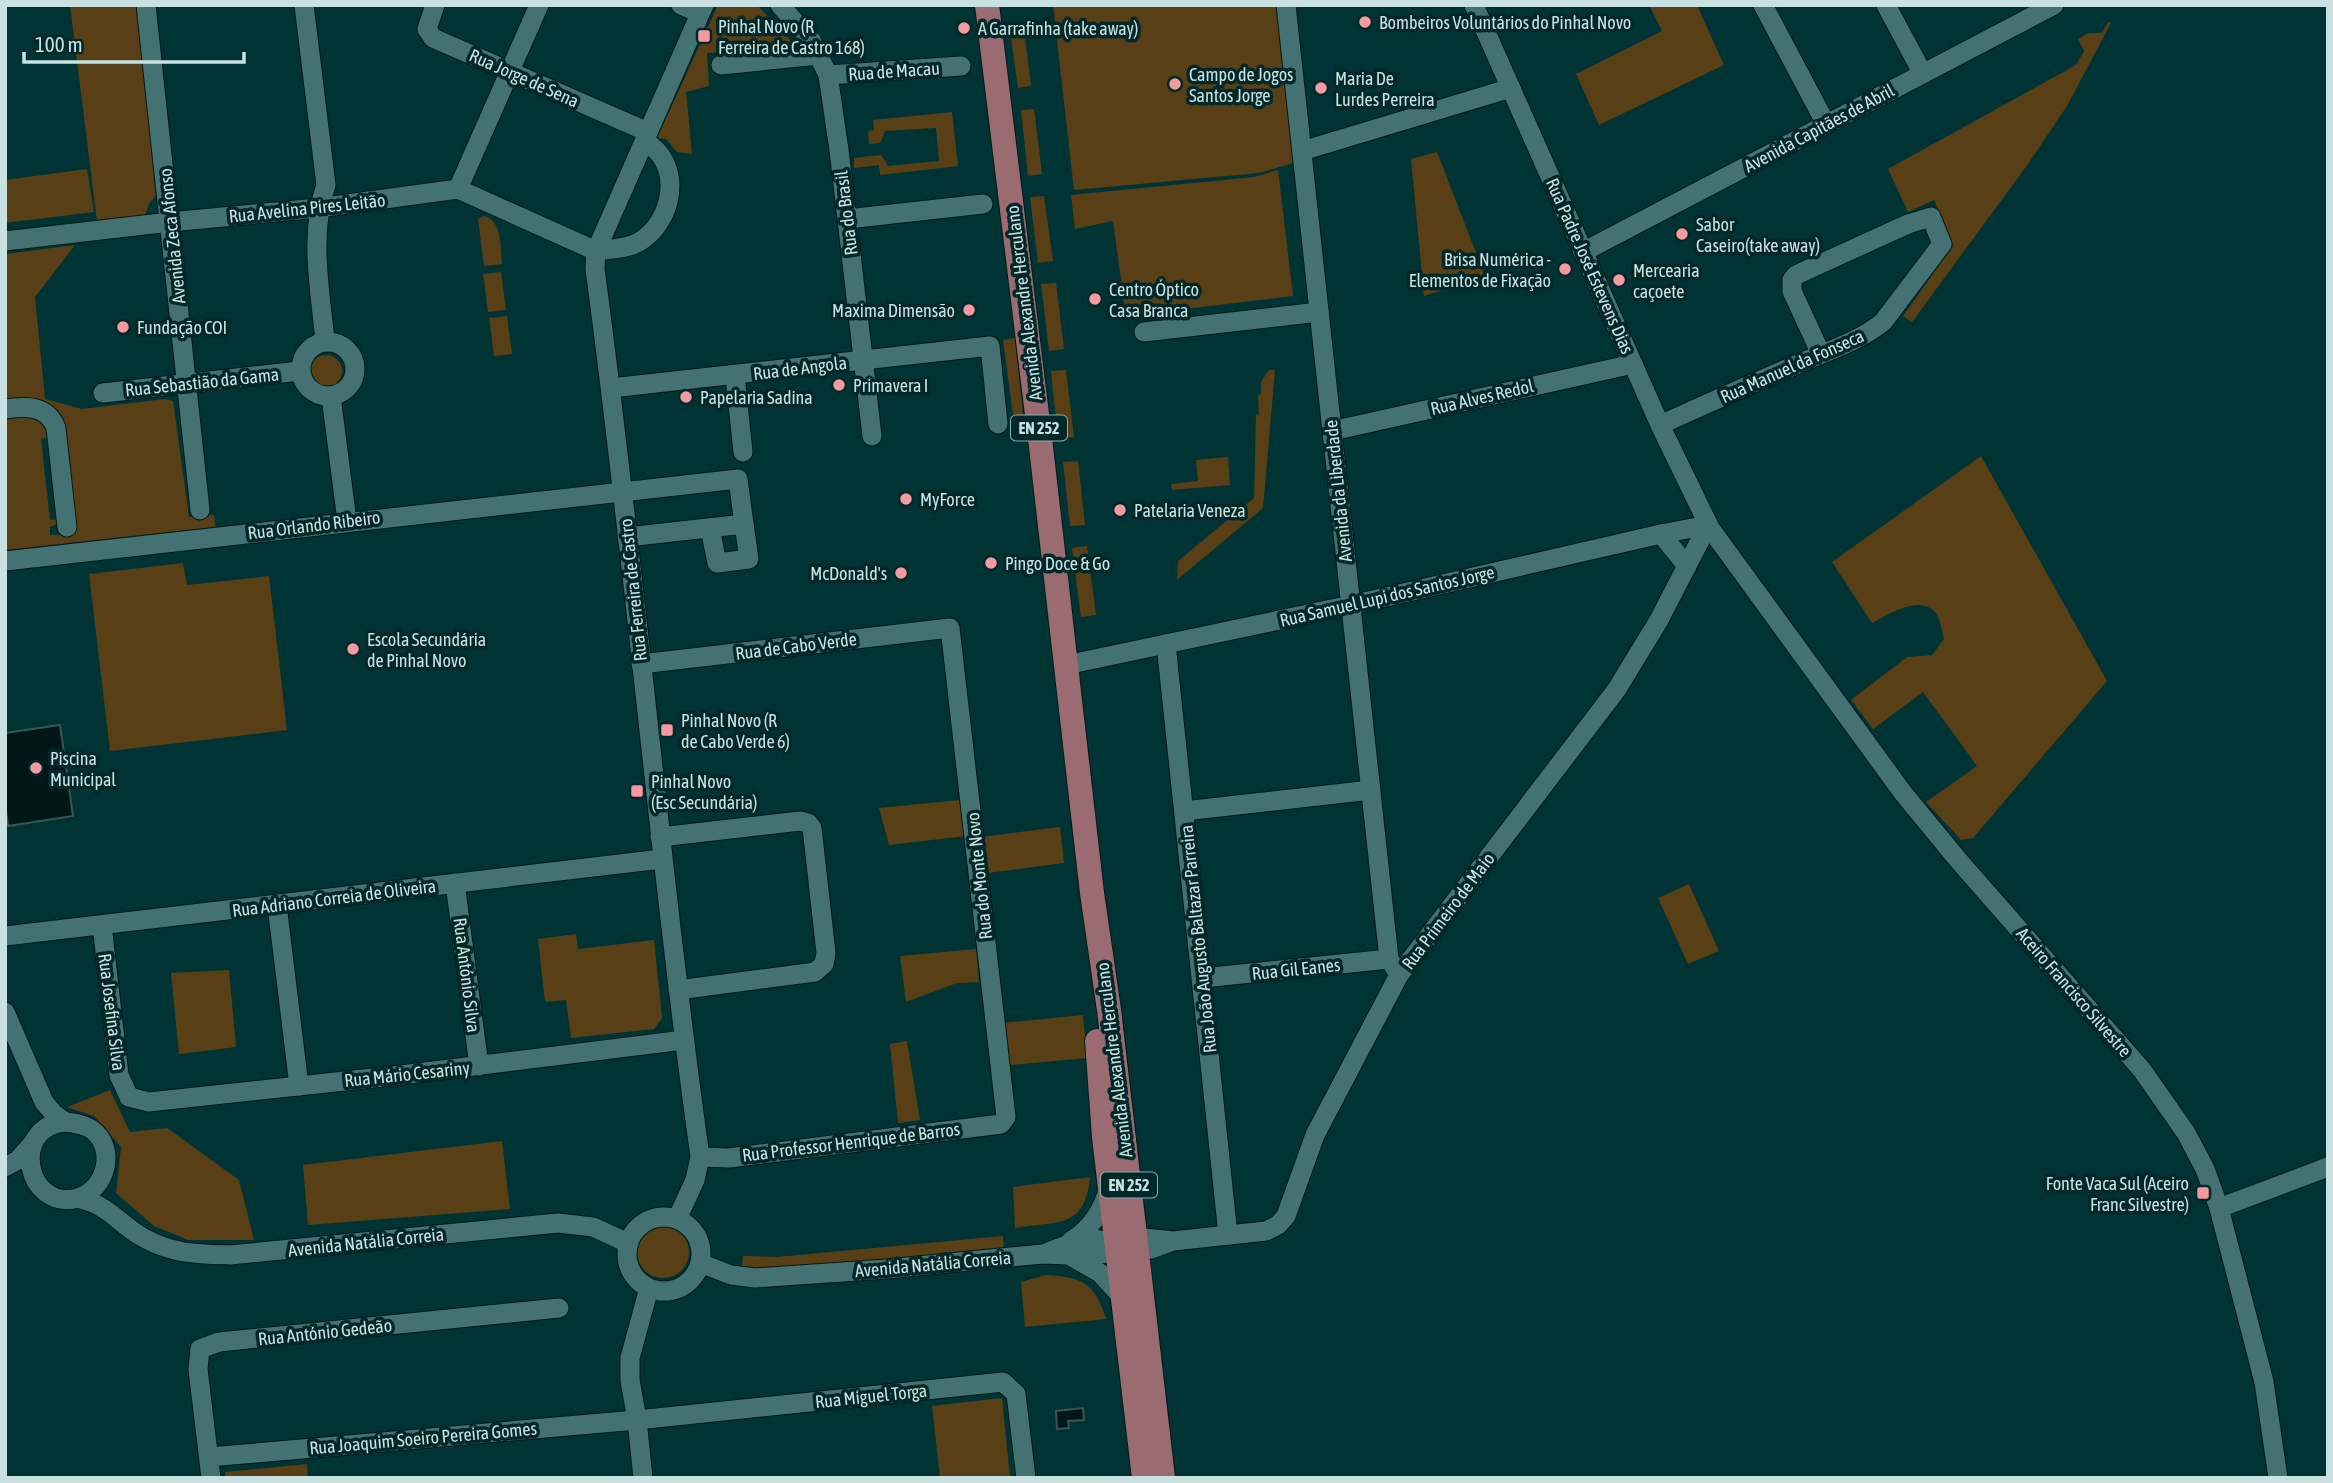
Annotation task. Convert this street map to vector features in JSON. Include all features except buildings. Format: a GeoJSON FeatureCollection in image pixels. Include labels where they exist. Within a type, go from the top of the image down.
{"type":"FeatureCollection","features":[{"type":"Feature","properties":{"kind":"main road","name":"Avenida Alexandre Herculano"},"geometry":{"type":"LineString","coordinates":[[987,5],[1092,893],[1106,982],[1126,1246],[1163,1478]]}},
{"type":"Feature","properties":{"kind":"main road","name":"Avenida Alexandre Herculano"},"geometry":{"type":"LineString","coordinates":[[1092,893],[1095,1011],[1109,1186],[1126,1246],[1122,1297],[1144,1478]]}},
{"type":"Feature","properties":{"kind":"street","name":"Avenida Zeca Afonso"},"geometry":{"type":"LineString","coordinates":[[146,5],[200,510]]}},
{"type":"Feature","properties":{"kind":"street"},"geometry":{"type":"LineString","coordinates":[[304,5],[326,185],[318,208],[316,232],[324,341]]}},
{"type":"Feature","properties":{"kind":"street","name":"Rua Jorge de Sena"},"geometry":{"type":"LineString","coordinates":[[435,5],[427,29],[433,38],[647,136]]}},
{"type":"Feature","properties":{"kind":"street"},"geometry":{"type":"LineString","coordinates":[[539,5],[458,189],[596,251],[638,243],[657,226],[666,211],[669,197],[668,175],[661,155],[647,136]]}},
{"type":"Feature","properties":{"kind":"street","name":"Rua do Brasil"},"geometry":{"type":"LineString","coordinates":[[780,5],[811,40],[828,75],[872,436]]}},
{"type":"Feature","properties":{"kind":"street","name":"Avenida da Liberdade"},"geometry":{"type":"LineString","coordinates":[[1286,5],[1371,790],[1394,967]]}},
{"type":"Feature","properties":{"kind":"street"},"geometry":{"type":"LineString","coordinates":[[1763,5],[1826,124]]}},
{"type":"Feature","properties":{"kind":"street"},"geometry":{"type":"LineString","coordinates":[[1886,5],[1923,74]]}},
{"type":"Feature","properties":{"kind":"street","name":"Avenida Capitães de Abril"},"geometry":{"type":"LineString","coordinates":[[1583,251],[2054,5]]}},
{"type":"Feature","properties":{"kind":"street","name":"Rua Ferreira de Castro"},"geometry":{"type":"LineString","coordinates":[[677,1219],[689,1195],[700,1157],[662,859],[611,388],[595,269],[596,251],[647,136],[695,8]]}},
{"type":"Feature","properties":{"kind":"street","name":"Rua Padre José Estevens Dias"},"geometry":{"type":"LineString","coordinates":[[1482,8],[1511,88],[1660,425],[1708,525]]}},
{"type":"Feature","properties":{"kind":"street"},"geometry":{"type":"LineString","coordinates":[[721,65],[819,55]]}},
{"type":"Feature","properties":{"kind":"street","name":"Rua de Macau"},"geometry":{"type":"LineString","coordinates":[[828,75],[961,66]]}},
{"type":"Feature","properties":{"kind":"street"},"geometry":{"type":"LineString","coordinates":[[1301,151],[1511,88]]}},
{"type":"Feature","properties":{"kind":"street","name":"Rua Avelina Pires Leitão"},"geometry":{"type":"LineString","coordinates":[[5,242],[318,208],[458,189]]}},
{"type":"Feature","properties":{"kind":"street"},"geometry":{"type":"LineString","coordinates":[[847,219],[983,204]]}},
{"type":"Feature","properties":{"kind":"street","name":"Rua Manuel da Fonseca"},"geometry":{"type":"LineString","coordinates":[[1660,425],[1821,354],[1867,333],[1883,322],[1942,244],[1931,218],[1908,224],[1796,275],[1792,280],[1792,290],[1821,354]]}},
{"type":"Feature","properties":{"kind":"street"},"geometry":{"type":"LineString","coordinates":[[1144,332],[1319,312]]}},
{"type":"Feature","properties":{"kind":"street"},"geometry":{"type":"LineString","coordinates":[[324,341],[338,343],[346,348],[355,365],[353,379],[348,387],[331,396],[317,394],[309,388],[300,371],[302,358],[307,350],[324,341]]}},
{"type":"Feature","properties":{"kind":"street","name":"Rua de Angola"},"geometry":{"type":"LineString","coordinates":[[611,388],[989,346],[998,424]]}},
{"type":"Feature","properties":{"kind":"street","name":"Rua Alves Redol"},"geometry":{"type":"LineString","coordinates":[[1332,431],[1633,364]]}},
{"type":"Feature","properties":{"kind":"street","name":"Rua Sebastião da Gama"},"geometry":{"type":"LineString","coordinates":[[103,393],[300,371]]}},
{"type":"Feature","properties":{"kind":"street"},"geometry":{"type":"LineString","coordinates":[[735,376],[743,452]]}},
{"type":"Feature","properties":{"kind":"street"},"geometry":{"type":"LineString","coordinates":[[331,396],[347,521]]}},
{"type":"Feature","properties":{"kind":"street"},"geometry":{"type":"LineString","coordinates":[[5,409],[36,408],[53,420],[67,527]]}},
{"type":"Feature","properties":{"kind":"street","name":"Rua Orlando Ribeiro"},"geometry":{"type":"LineString","coordinates":[[5,561],[738,479],[744,524]]}},
{"type":"Feature","properties":{"kind":"street"},"geometry":{"type":"LineString","coordinates":[[627,537],[744,524],[749,559],[717,563],[710,528]]}},
{"type":"Feature","properties":{"kind":"street","name":"Rua Samuel Lupi dos Santos Jorge"},"geometry":{"type":"LineString","coordinates":[[1066,665],[1351,605],[1708,525]]}},
{"type":"Feature","properties":{"kind":"street","name":"Rua Primeiro de Maio"},"geometry":{"type":"LineString","coordinates":[[1126,1246],[1144,1238],[1172,1241],[1266,1231],[1278,1225],[1286,1216],[1315,1135],[1394,967],[1617,689],[1638,657],[1708,525]]}},
{"type":"Feature","properties":{"kind":"street","name":"Aceiro Francisco Silvestre"},"geometry":{"type":"LineString","coordinates":[[1708,525],[1903,793],[2142,1070],[2186,1133],[2205,1169],[2219,1208],[2264,1382],[2278,1478]]}},
{"type":"Feature","properties":{"kind":"street"},"geometry":{"type":"LineString","coordinates":[[1661,534],[1687,566]]}},
{"type":"Feature","properties":{"kind":"street","name":"Rua de Cabo Verde"},"geometry":{"type":"LineString","coordinates":[[641,664],[950,628]]}},
{"type":"Feature","properties":{"kind":"street","name":"Rua do Monte Novo"},"geometry":{"type":"LineString","coordinates":[[950,628],[1006,1117],[1001,1124]]}},
{"type":"Feature","properties":{"kind":"street","name":"Rua João Augusto Baltazar Parreira"},"geometry":{"type":"LineString","coordinates":[[1166,644],[1228,1235]]}},
{"type":"Feature","properties":{"kind":"street"},"geometry":{"type":"LineString","coordinates":[[1184,811],[1371,790]]}},
{"type":"Feature","properties":{"kind":"street"},"geometry":{"type":"LineString","coordinates":[[660,836],[800,821],[813,828],[827,953],[824,964],[815,972],[678,990]]}},
{"type":"Feature","properties":{"kind":"street","name":"Rua Adriano Correia de Oliveira"},"geometry":{"type":"LineString","coordinates":[[5,936],[662,859]]}},
{"type":"Feature","properties":{"kind":"street","name":"Rua António Silva"},"geometry":{"type":"LineString","coordinates":[[455,883],[479,1066]]}},
{"type":"Feature","properties":{"kind":"street"},"geometry":{"type":"LineString","coordinates":[[277,905],[299,1086]]}},
{"type":"Feature","properties":{"kind":"street","name":"Rua Josefina Silva"},"geometry":{"type":"LineString","coordinates":[[102,925],[119,1075],[129,1097]]}},
{"type":"Feature","properties":{"kind":"street","name":"Rua Gil Eanes"},"geometry":{"type":"LineString","coordinates":[[1202,978],[1394,967]]}},
{"type":"Feature","properties":{"kind":"street"},"geometry":{"type":"LineString","coordinates":[[5,1012],[44,1102],[65,1122]]}},
{"type":"Feature","properties":{"kind":"street","name":"Rua Mário Cesariny"},"geometry":{"type":"LineString","coordinates":[[129,1097],[149,1102],[479,1066],[684,1040]]}},
{"type":"Feature","properties":{"kind":"street"},"geometry":{"type":"LineString","coordinates":[[5,1168],[18,1160],[36,1139],[51,1123],[78,1123],[91,1129],[104,1145],[106,1168],[101,1180],[93,1190],[78,1198],[52,1196],[41,1189],[29,1166],[36,1139],[44,1102]]}},
{"type":"Feature","properties":{"kind":"street","name":"Rua Professor Henrique de Barros"},"geometry":{"type":"LineString","coordinates":[[700,1157],[729,1158],[1001,1124]]}},
{"type":"Feature","properties":{"kind":"street"},"geometry":{"type":"LineString","coordinates":[[2219,1208],[2328,1167]]}},
{"type":"Feature","properties":{"kind":"street"},"geometry":{"type":"LineString","coordinates":[[5,1168],[34,1178]]}},
{"type":"Feature","properties":{"kind":"street","name":"Avenida Natália Correia"},"geometry":{"type":"LineString","coordinates":[[101,1180],[103,1195],[113,1213]]}},
{"type":"Feature","properties":{"kind":"street"},"geometry":{"type":"LineString","coordinates":[[1057,1250],[1093,1223],[1103,1206],[1109,1186]]}},
{"type":"Feature","properties":{"kind":"street","name":"Avenida Natália Correia"},"geometry":{"type":"LineString","coordinates":[[78,1198],[96,1202],[143,1238],[181,1253],[230,1255],[558,1223],[593,1227],[628,1242]]}},
{"type":"Feature","properties":{"kind":"street"},"geometry":{"type":"LineString","coordinates":[[665,1216],[677,1219],[694,1232],[701,1252],[700,1263],[689,1281],[680,1287],[659,1291],[649,1288],[632,1274],[627,1264],[628,1242],[642,1223],[665,1216]]}},
{"type":"Feature","properties":{"kind":"street","name":"Avenida Natália Correia"},"geometry":{"type":"LineString","coordinates":[[700,1263],[731,1275],[755,1278],[1057,1250],[1099,1255],[1126,1246]]}},
{"type":"Feature","properties":{"kind":"street","name":"Avenida Natália Correia"},"geometry":{"type":"LineString","coordinates":[[1057,1250],[1094,1268],[1122,1297]]}},
{"type":"Feature","properties":{"kind":"street"},"geometry":{"type":"LineString","coordinates":[[643,1478],[630,1380],[630,1358],[649,1288]]}},
{"type":"Feature","properties":{"kind":"street","name":"Rua António Gedeão"},"geometry":{"type":"LineString","coordinates":[[209,1457],[198,1369],[201,1349],[219,1342],[559,1308]]}},
{"type":"Feature","properties":{"kind":"street","name":"Rua Miguel Torga"},"geometry":{"type":"LineString","coordinates":[[637,1420],[1003,1382],[1016,1394],[1026,1478]]}},
{"type":"Feature","properties":{"kind":"street","name":"Rua Joaquim Soeiro Pereira Gomes"},"geometry":{"type":"LineString","coordinates":[[209,1457],[637,1420]]}},
{"type":"Feature","properties":{"kind":"street"},"geometry":{"type":"LineString","coordinates":[[209,1457],[211,1478]]}},
{"type":"Feature","properties":{"kind":"shaded area"},"geometry":{"type":"Polygon","coordinates":[[[70,5],[140,5],[161,189],[149,204],[145,215],[97,221],[70,5]]]}},
{"type":"Feature","properties":{"kind":"shaded area"},"geometry":{"type":"Polygon","coordinates":[[[718,5],[757,5],[794,44],[792,48],[707,53],[709,86],[686,92],[692,154],[677,152],[666,139],[657,138],[718,5]]]}},
{"type":"Feature","properties":{"kind":"shaded area","name":"Campo de Jogos Santos Jorge"},"geometry":{"type":"Polygon","coordinates":[[[1053,5],[1279,5],[1297,162],[1259,173],[1074,190],[1053,5]]]}},
{"type":"Feature","properties":{"kind":"shaded area"},"geometry":{"type":"Polygon","coordinates":[[[1649,5],[1697,5],[1724,65],[1599,125],[1576,74],[1662,31],[1649,5]]]}},
{"type":"Feature","properties":{"kind":"shaded area"},"geometry":{"type":"Polygon","coordinates":[[[1023,22],[1031,86],[1018,88],[1009,24],[1023,22]]]}},
{"type":"Feature","properties":{"kind":"shaded area"},"geometry":{"type":"Polygon","coordinates":[[[2108,22],[2111,23],[2067,106],[2028,164],[1912,322],[1903,316],[1953,246],[1934,200],[1908,212],[1888,169],[2076,65],[2084,51],[2078,39],[2088,33],[2102,33],[2108,22]]]}},
{"type":"Feature","properties":{"kind":"shaded area"},"geometry":{"type":"Polygon","coordinates":[[[1034,109],[1042,174],[1028,176],[1021,110],[1034,109]]]}},
{"type":"Feature","properties":{"kind":"shaded area"},"geometry":{"type":"Polygon","coordinates":[[[952,112],[958,166],[880,175],[879,165],[854,168],[854,158],[881,155],[888,166],[939,161],[936,128],[885,131],[880,143],[869,144],[868,131],[874,130],[873,120],[952,112]]]}},
{"type":"Feature","properties":{"kind":"shaded area"},"geometry":{"type":"Polygon","coordinates":[[[1437,152],[1485,276],[1424,296],[1411,159],[1437,152]]]}},
{"type":"Feature","properties":{"kind":"shaded area"},"geometry":{"type":"Polygon","coordinates":[[[87,169],[94,212],[5,223],[5,180],[87,169]]]}},
{"type":"Feature","properties":{"kind":"shaded area"},"geometry":{"type":"Polygon","coordinates":[[[1278,170],[1293,296],[1126,316],[1113,221],[1075,229],[1071,195],[1254,177],[1278,170]]]}},
{"type":"Feature","properties":{"kind":"shaded area"},"geometry":{"type":"Polygon","coordinates":[[[1044,196],[1053,261],[1038,263],[1030,197],[1044,196]]]}},
{"type":"Feature","properties":{"kind":"shaded area"},"geometry":{"type":"Polygon","coordinates":[[[484,216],[495,223],[498,229],[502,264],[484,266],[478,219],[484,216]]]}},
{"type":"Feature","properties":{"kind":"shaded area"},"geometry":{"type":"Polygon","coordinates":[[[75,245],[35,297],[45,399],[82,409],[165,399],[173,401],[189,517],[214,515],[215,527],[5,550],[5,415],[31,415],[45,424],[48,437],[41,439],[50,520],[57,519],[58,524],[50,527],[50,535],[74,534],[60,424],[40,400],[5,402],[5,254],[75,245]]]}},
{"type":"Feature","properties":{"kind":"shaded area"},"geometry":{"type":"Polygon","coordinates":[[[501,272],[506,310],[488,312],[483,274],[501,272]]]}},
{"type":"Feature","properties":{"kind":"shaded area"},"geometry":{"type":"Polygon","coordinates":[[[1056,283],[1064,349],[1049,351],[1041,284],[1056,283]]]}},
{"type":"Feature","properties":{"kind":"shaded area"},"geometry":{"type":"Polygon","coordinates":[[[507,316],[512,354],[494,356],[489,318],[507,316]]]}},
{"type":"Feature","properties":{"kind":"shaded area"},"geometry":{"type":"Polygon","coordinates":[[[1015,338],[1023,414],[1014,422],[1003,340],[1015,338]]]}},
{"type":"Feature","properties":{"kind":"shaded area"},"geometry":{"type":"Polygon","coordinates":[[[326,355],[337,360],[342,371],[337,382],[326,387],[315,382],[310,371],[315,360],[326,355]]]}},
{"type":"Feature","properties":{"kind":"shaded area"},"geometry":{"type":"Polygon","coordinates":[[[1066,370],[1074,437],[1058,439],[1051,371],[1066,370]]]}},
{"type":"Feature","properties":{"kind":"shaded area"},"geometry":{"type":"Polygon","coordinates":[[[1269,370],[1275,370],[1263,508],[1177,580],[1178,561],[1254,498],[1258,395],[1261,394],[1261,382],[1269,370]]]}},
{"type":"Feature","properties":{"kind":"shaded area"},"geometry":{"type":"Polygon","coordinates":[[[1981,456],[2107,681],[1973,838],[1961,840],[1926,802],[1977,766],[1923,692],[1873,729],[1851,700],[1907,657],[1932,655],[1944,639],[1938,618],[1928,607],[1912,605],[1872,623],[1832,562],[1981,456]]]}},
{"type":"Feature","properties":{"kind":"shaded area"},"geometry":{"type":"Polygon","coordinates":[[[1228,457],[1230,485],[1172,490],[1171,484],[1198,481],[1196,460],[1228,457]]]}},
{"type":"Feature","properties":{"kind":"shaded area"},"geometry":{"type":"Polygon","coordinates":[[[1078,461],[1085,525],[1070,526],[1063,462],[1078,461]]]}},
{"type":"Feature","properties":{"kind":"shaded area"},"geometry":{"type":"Polygon","coordinates":[[[1087,546],[1096,615],[1081,617],[1072,548],[1087,546]]]}},
{"type":"Feature","properties":{"kind":"shaded area"},"geometry":{"type":"Polygon","coordinates":[[[183,563],[187,585],[269,576],[287,730],[110,751],[89,574],[183,563]]]}},
{"type":"Feature","properties":{"kind":"shaded area","name":"Piscina Municipal"},"geometry":{"type":"Polygon","coordinates":[[[60,725],[73,816],[8,826],[5,803],[5,733],[60,725]]]}},
{"type":"Feature","properties":{"kind":"shaded area"},"geometry":{"type":"Polygon","coordinates":[[[960,800],[966,836],[889,845],[879,808],[960,800]]]}},
{"type":"Feature","properties":{"kind":"shaded area"},"geometry":{"type":"Polygon","coordinates":[[[1060,827],[1064,863],[988,873],[981,837],[1060,827]]]}},
{"type":"Feature","properties":{"kind":"shaded area"},"geometry":{"type":"Polygon","coordinates":[[[1689,884],[1719,951],[1688,964],[1658,898],[1689,884]]]}},
{"type":"Feature","properties":{"kind":"shaded area"},"geometry":{"type":"Polygon","coordinates":[[[576,934],[578,949],[654,940],[662,1018],[654,1029],[571,1038],[566,1000],[545,1002],[538,939],[576,934]]]}},
{"type":"Feature","properties":{"kind":"shaded area"},"geometry":{"type":"Polygon","coordinates":[[[976,949],[979,982],[957,983],[906,1002],[900,956],[976,949]]]}},
{"type":"Feature","properties":{"kind":"shaded area"},"geometry":{"type":"Polygon","coordinates":[[[229,970],[236,1047],[179,1054],[171,973],[229,970]]]}},
{"type":"Feature","properties":{"kind":"shaded area"},"geometry":{"type":"Polygon","coordinates":[[[1083,1015],[1087,1058],[1010,1065],[1004,1023],[1083,1015]]]}},
{"type":"Feature","properties":{"kind":"shaded area"},"geometry":{"type":"Polygon","coordinates":[[[907,1041],[920,1120],[898,1123],[890,1044],[907,1041]]]}},
{"type":"Feature","properties":{"kind":"shaded area"},"geometry":{"type":"Polygon","coordinates":[[[110,1090],[130,1132],[167,1128],[239,1180],[254,1240],[188,1240],[154,1226],[116,1193],[121,1147],[94,1116],[67,1107],[110,1090]]]}},
{"type":"Feature","properties":{"kind":"shaded area"},"geometry":{"type":"Polygon","coordinates":[[[502,1141],[510,1209],[308,1225],[303,1165],[502,1141]]]}},
{"type":"Feature","properties":{"kind":"shaded area"},"geometry":{"type":"Polygon","coordinates":[[[1090,1177],[1087,1194],[1075,1214],[1056,1222],[1015,1228],[1013,1187],[1090,1177]]]}},
{"type":"Feature","properties":{"kind":"shaded area"},"geometry":{"type":"Polygon","coordinates":[[[663,1226],[673,1228],[681,1234],[687,1242],[687,1262],[681,1270],[673,1276],[663,1278],[653,1276],[645,1270],[639,1262],[637,1252],[639,1242],[645,1234],[653,1228],[663,1226]]]}},
{"type":"Feature","properties":{"kind":"shaded area"},"geometry":{"type":"Polygon","coordinates":[[[1003,1236],[1004,1248],[779,1270],[742,1268],[743,1256],[777,1257],[1003,1236]]]}},
{"type":"Feature","properties":{"kind":"shaded area"},"geometry":{"type":"Polygon","coordinates":[[[1046,1275],[1078,1280],[1085,1284],[1097,1297],[1106,1319],[1025,1327],[1021,1282],[1046,1275]]]}},
{"type":"Feature","properties":{"kind":"shaded area"},"geometry":{"type":"Polygon","coordinates":[[[1002,1398],[1010,1478],[940,1478],[932,1406],[1002,1398]]]}},
{"type":"Feature","properties":{"kind":"shaded area"},"geometry":{"type":"Polygon","coordinates":[[[1083,1408],[1084,1420],[1068,1421],[1069,1428],[1057,1429],[1056,1411],[1083,1408]]]}},
{"type":"Feature","properties":{"kind":"shaded area"},"geometry":{"type":"Polygon","coordinates":[[[307,1464],[308,1478],[226,1478],[225,1472],[307,1464]]]}},
{"type":"Feature","properties":{"kind":"place","name":"Bombeiros Voluntários do Pinhal Novo"},"geometry":{"type":"Point","coordinates":[1365,22]}},
{"type":"Feature","properties":{"kind":"place","name":"A Garrafinha (take away)"},"geometry":{"type":"Point","coordinates":[964,28]}},
{"type":"Feature","properties":{"kind":"place","name":"Pinhal Novo (R Ferreira de Castro 168)"},"geometry":{"type":"Point","coordinates":[704,36]}},
{"type":"Feature","properties":{"kind":"place","name":"Campo de Jogos Santos Jorge"},"geometry":{"type":"Point","coordinates":[1175,84]}},
{"type":"Feature","properties":{"kind":"place","name":"Maria De Lurdes Perreira"},"geometry":{"type":"Point","coordinates":[1321,88]}},
{"type":"Feature","properties":{"kind":"place","name":"Sabor Caseiro(take away)"},"geometry":{"type":"Point","coordinates":[1682,234]}},
{"type":"Feature","properties":{"kind":"place","name":"Brisa Numérica - Elementos de Fixação"},"geometry":{"type":"Point","coordinates":[1565,269]}},
{"type":"Feature","properties":{"kind":"place","name":"Mercearia caçoete"},"geometry":{"type":"Point","coordinates":[1619,280]}},
{"type":"Feature","properties":{"kind":"place","name":"Centro Óptico Casa Branca"},"geometry":{"type":"Point","coordinates":[1095,299]}},
{"type":"Feature","properties":{"kind":"place","name":"Maxima Dimensão"},"geometry":{"type":"Point","coordinates":[969,310]}},
{"type":"Feature","properties":{"kind":"place","name":"Fundação COI"},"geometry":{"type":"Point","coordinates":[123,327]}},
{"type":"Feature","properties":{"kind":"place","name":"Primavera I"},"geometry":{"type":"Point","coordinates":[839,385]}},
{"type":"Feature","properties":{"kind":"place","name":"Papelaria Sadina"},"geometry":{"type":"Point","coordinates":[686,397]}},
{"type":"Feature","properties":{"kind":"place","name":"MyForce"},"geometry":{"type":"Point","coordinates":[906,499]}},
{"type":"Feature","properties":{"kind":"place","name":"Patelaria Veneza"},"geometry":{"type":"Point","coordinates":[1120,510]}},
{"type":"Feature","properties":{"kind":"place","name":"Pingo Doce & Go"},"geometry":{"type":"Point","coordinates":[991,563]}},
{"type":"Feature","properties":{"kind":"place","name":"McDonald's"},"geometry":{"type":"Point","coordinates":[901,573]}},
{"type":"Feature","properties":{"kind":"place","name":"Escola Secundária de Pinhal Novo"},"geometry":{"type":"Point","coordinates":[353,649]}},
{"type":"Feature","properties":{"kind":"place","name":"Pinhal Novo (R de Cabo Verde 6)"},"geometry":{"type":"Point","coordinates":[667,730]}},
{"type":"Feature","properties":{"kind":"place","name":"Piscina Municipal"},"geometry":{"type":"Point","coordinates":[36,768]}},
{"type":"Feature","properties":{"kind":"place","name":"Pinhal Novo (Esc Secundária)"},"geometry":{"type":"Point","coordinates":[637,791]}},
{"type":"Feature","properties":{"kind":"place","name":"Fonte Vaca Sul (Aceiro Franc Silvestre)"},"geometry":{"type":"Point","coordinates":[2203,1193]}}]}
